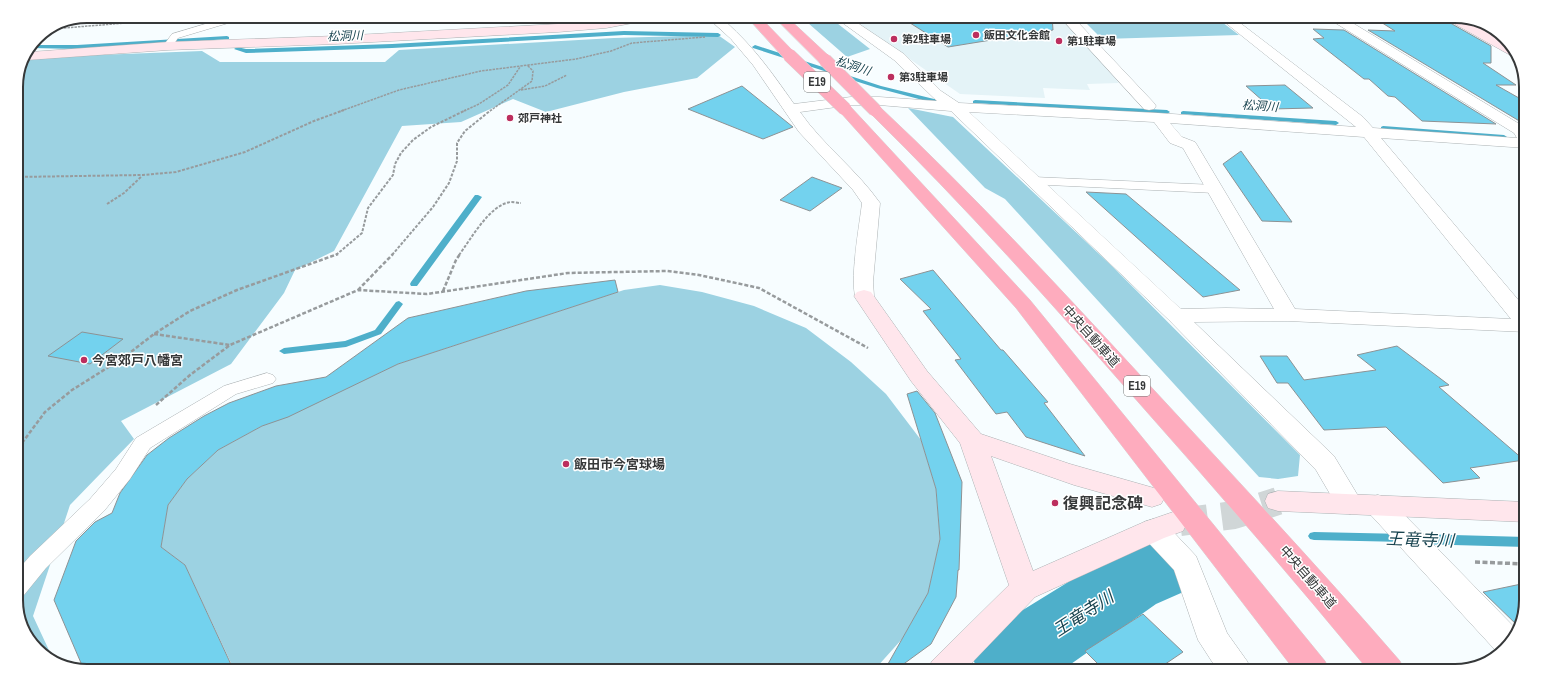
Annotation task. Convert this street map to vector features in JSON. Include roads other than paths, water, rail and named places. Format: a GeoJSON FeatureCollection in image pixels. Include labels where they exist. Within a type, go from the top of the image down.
{"type":"FeatureCollection","features":[{"type":"Feature","properties":{"kind":"highway","name":"E19"},"geometry":{"type":"LineString","coordinates":[[759,23],[789,55],[845,108],[1023,304],[1308,664]]}},
{"type":"Feature","properties":{"kind":"highway","name":"中央自動車道"},"geometry":{"type":"LineString","coordinates":[[786,23],[926,159],[1075,318],[1301,567],[1383,664]]}},
{"type":"Feature","properties":{"kind":"street"},"geometry":{"type":"LineString","coordinates":[[32,56],[170,43],[336,40],[558,28],[611,23]]}},
{"type":"Feature","properties":{"kind":"street"},"geometry":{"type":"LineString","coordinates":[[720,23],[735,36],[758,62],[792,109],[804,129],[858,186],[871,202],[863,282],[864,296],[920,376],[972,440],[1025,588]]}},
{"type":"Feature","properties":{"kind":"street"},"geometry":{"type":"LineString","coordinates":[[849,23],[899,57],[936,94],[956,107],[1176,316],[1325,463],[1350,504]]}},
{"type":"Feature","properties":{"kind":"street"},"geometry":{"type":"LineString","coordinates":[[1072,23],[1198,140],[1215,189],[1288,315]]}},
{"type":"Feature","properties":{"kind":"street"},"geometry":{"type":"LineString","coordinates":[[1232,23],[1362,126],[1519,315]]}},
{"type":"Feature","properties":{"kind":"street"},"geometry":{"type":"LineString","coordinates":[[1344,23],[1519,132]]}},
{"type":"Feature","properties":{"kind":"street"},"geometry":{"type":"LineString","coordinates":[[1465,24],[1503,45]]}},
{"type":"Feature","properties":{"kind":"street"},"geometry":{"type":"LineString","coordinates":[[936,94],[1170,114],[1519,135]]}},
{"type":"Feature","properties":{"kind":"street"},"geometry":{"type":"LineString","coordinates":[[792,109],[851,101],[879,101],[956,107],[1170,114],[1362,126]]}},
{"type":"Feature","properties":{"kind":"street"},"geometry":{"type":"LineString","coordinates":[[1170,114],[1176,140],[1198,140]]}},
{"type":"Feature","properties":{"kind":"street"},"geometry":{"type":"LineString","coordinates":[[1176,316],[1226,314],[1270,316],[1288,315],[1519,326]]}},
{"type":"Feature","properties":{"kind":"street"},"geometry":{"type":"LineString","coordinates":[[972,440],[1047,468],[1096,483],[1152,497]]}},
{"type":"Feature","properties":{"kind":"street"},"geometry":{"type":"LineString","coordinates":[[1278,501],[1350,504],[1386,514],[1519,512]]}},
{"type":"Feature","properties":{"kind":"street"},"geometry":{"type":"LineString","coordinates":[[1386,514],[1506,639]]}},
{"type":"Feature","properties":{"kind":"street"},"geometry":{"type":"LineString","coordinates":[[950,664],[1025,588],[1163,526],[1186,564],[1214,640],[1231,664]]}},
{"type":"Feature","properties":{"kind":"lane"},"geometry":{"type":"LineString","coordinates":[[170,43],[223,23]]}},
{"type":"Feature","properties":{"kind":"lane"},"geometry":{"type":"LineString","coordinates":[[1033,181],[1215,189]]}},
{"type":"Feature","properties":{"kind":"lane"},"geometry":{"type":"LineString","coordinates":[[23,580],[38,562],[119,479],[143,443],[230,390],[267,379]]}},
{"type":"Feature","properties":{"kind":"waterway","name":"松洞川"},"geometry":{"type":"LineString","coordinates":[[237,49],[246,51],[392,46],[624,33],[718,35]]}},
{"type":"Feature","properties":{"kind":"waterway","name":"松洞川"},"geometry":{"type":"LineString","coordinates":[[37,47],[77,47],[227,38]]}},
{"type":"Feature","properties":{"kind":"waterway","name":"松洞川"},"geometry":{"type":"LineString","coordinates":[[755,47],[879,87],[934,101],[945,101]]}},
{"type":"Feature","properties":{"kind":"waterway","name":"松洞川"},"geometry":{"type":"LineString","coordinates":[[975,102],[1167,112]]}},
{"type":"Feature","properties":{"kind":"waterway","name":"松洞川"},"geometry":{"type":"LineString","coordinates":[[1183,113],[1336,123]]}},
{"type":"Feature","properties":{"kind":"waterway","name":"松洞川"},"geometry":{"type":"LineString","coordinates":[[1383,128],[1504,137]]}},
{"type":"Feature","properties":{"kind":"waterway"},"geometry":{"type":"LineString","coordinates":[[414,284],[478,197]]}},
{"type":"Feature","properties":{"kind":"waterway"},"geometry":{"type":"LineString","coordinates":[[284,351],[346,344],[378,332],[399,304]]}},
{"type":"Feature","properties":{"kind":"waterway","name":"王竜寺川"},"geometry":{"type":"LineString","coordinates":[[1314,536],[1405,538]]}},
{"type":"Feature","properties":{"kind":"waterway","name":"王竜寺川"},"geometry":{"type":"LineString","coordinates":[[1417,539],[1519,542]]}},
{"type":"Feature","properties":{"kind":"waterway","name":"王竜寺川"},"geometry":{"type":"LineString","coordinates":[[1013,659],[1130,582],[1155,572]]}},
{"type":"Feature","properties":{"kind":"tunnel"},"geometry":{"type":"LineString","coordinates":[[1180,522],[1234,515],[1278,501]]}},
{"type":"Feature","properties":{"kind":"place","name":"飯田文化会館"},"geometry":{"type":"Point","coordinates":[976,35]}},
{"type":"Feature","properties":{"kind":"place","name":"第2駐車場"},"geometry":{"type":"Point","coordinates":[894,39]}},
{"type":"Feature","properties":{"kind":"place","name":"第1駐車場"},"geometry":{"type":"Point","coordinates":[1059,41]}},
{"type":"Feature","properties":{"kind":"place","name":"第3駐車場"},"geometry":{"type":"Point","coordinates":[891,77]}},
{"type":"Feature","properties":{"kind":"place","name":"郊戸神社"},"geometry":{"type":"Point","coordinates":[510,118]}},
{"type":"Feature","properties":{"kind":"place","name":"今宮郊戸八幡宮"},"geometry":{"type":"Point","coordinates":[84,360]}},
{"type":"Feature","properties":{"kind":"place","name":"飯田市今宮球場"},"geometry":{"type":"Point","coordinates":[566,464]}},
{"type":"Feature","properties":{"kind":"place","name":"復興記念碑"},"geometry":{"type":"Point","coordinates":[1055,503]}}]}
